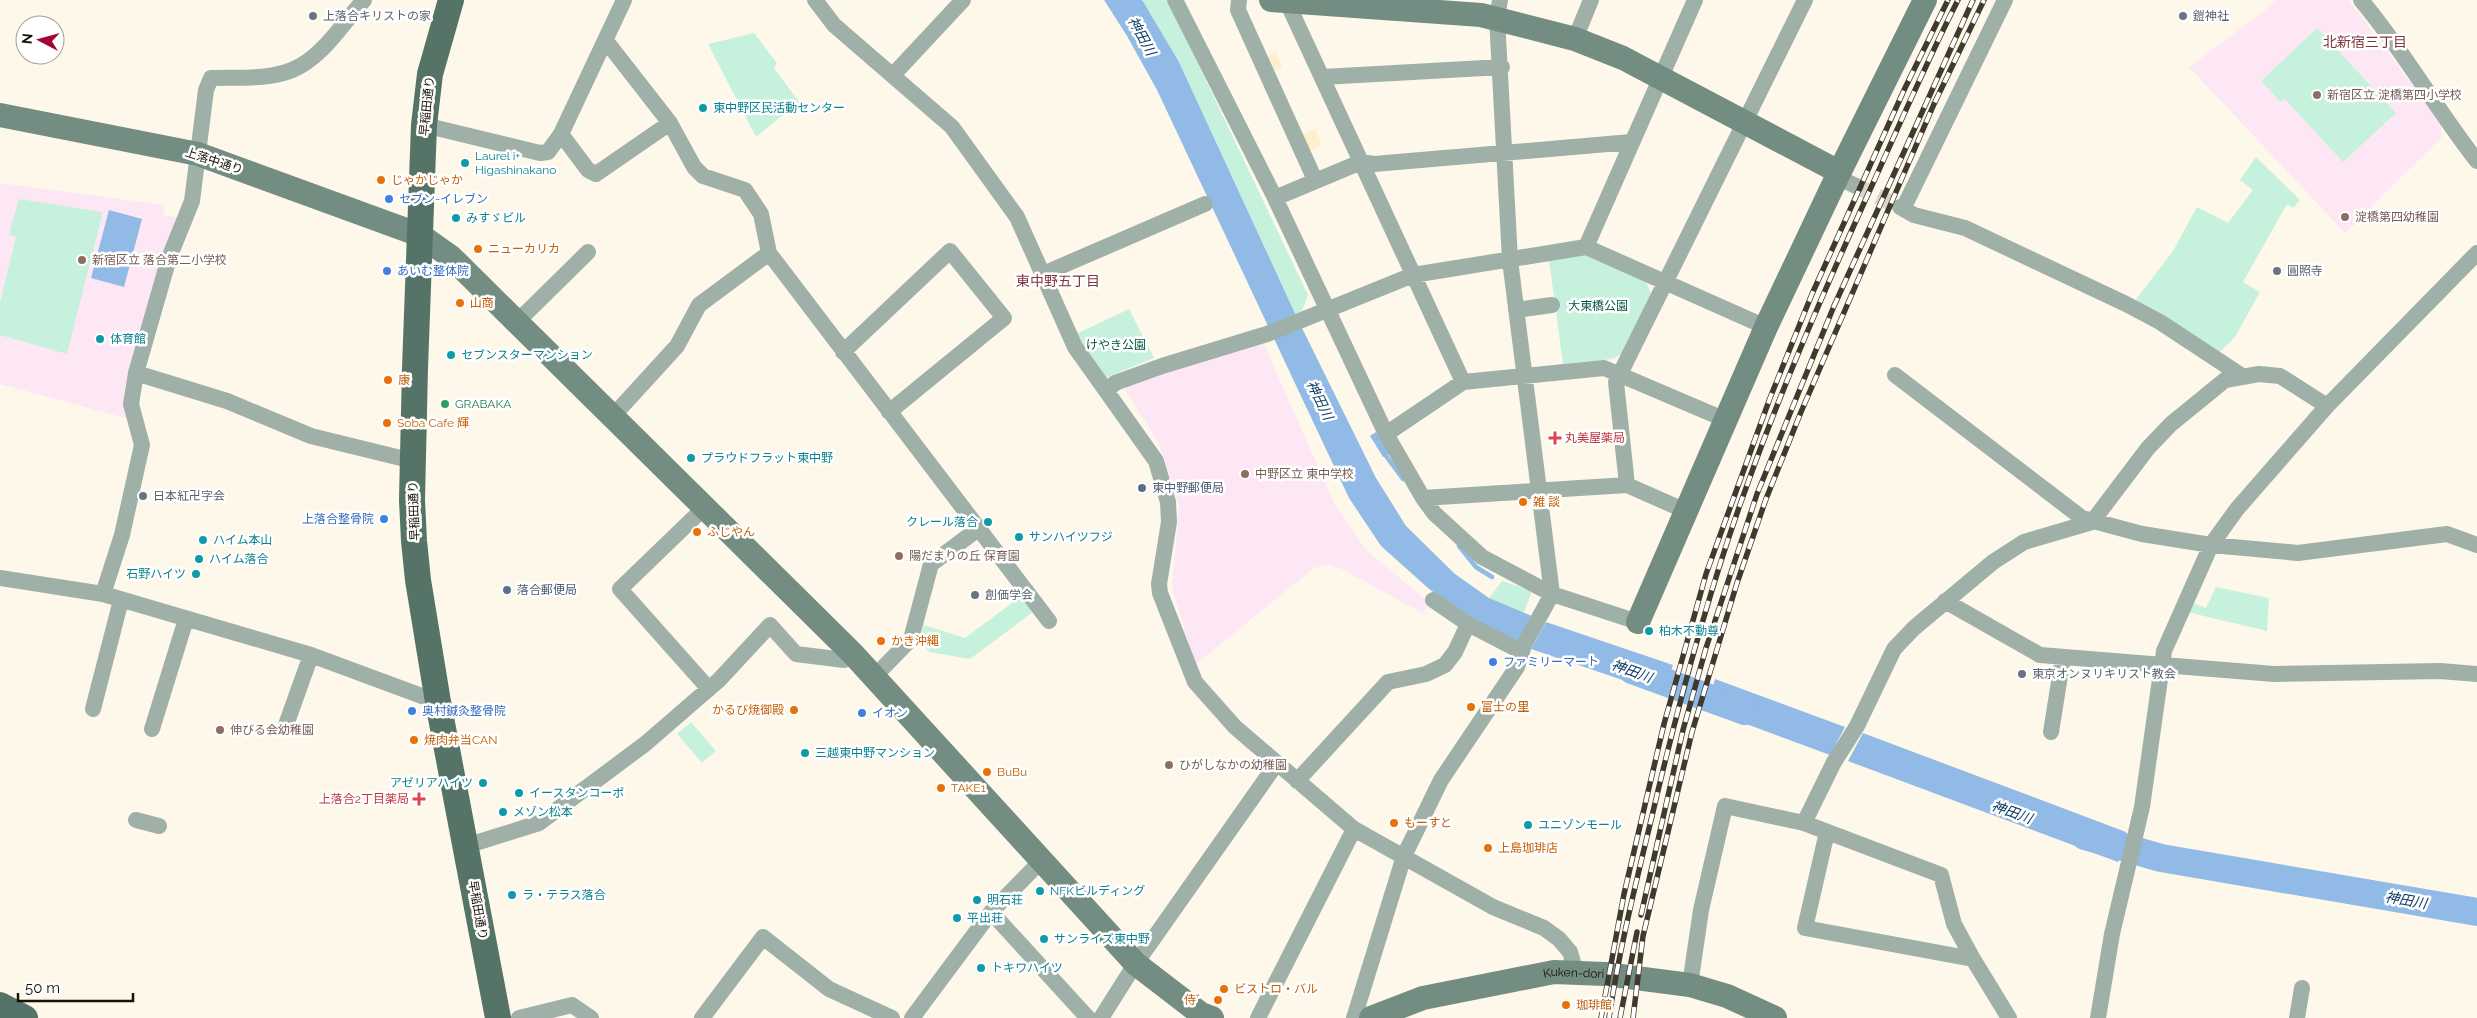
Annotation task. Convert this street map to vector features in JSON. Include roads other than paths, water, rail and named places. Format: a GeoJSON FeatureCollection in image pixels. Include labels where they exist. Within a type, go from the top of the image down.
{"type":"FeatureCollection","features":[{"type":"Feature","properties":{"kind":"main road","name":"早稲田通り"},"geometry":{"type":"LineString","coordinates":[[451,0],[437,44],[430,76],[424,126],[412,500],[418,580],[438,702],[498,1018]]}},
{"type":"Feature","properties":{"kind":"main road"},"geometry":{"type":"LineString","coordinates":[[0,1005],[25,1018]]}},
{"type":"Feature","properties":{"kind":"street"},"geometry":{"type":"LineString","coordinates":[[103,594],[122,535],[142,445],[131,404],[136,372],[169,258],[192,201],[206,90],[211,78],[274,75],[292,70],[308,61],[332,38],[364,0]]}},
{"type":"Feature","properties":{"kind":"street"},"geometry":{"type":"LineString","coordinates":[[424,126],[540,153],[548,152],[561,134],[624,0]]}},
{"type":"Feature","properties":{"kind":"street"},"geometry":{"type":"LineString","coordinates":[[815,0],[834,25],[952,127],[1017,217],[1075,347],[1156,462],[1168,502],[1169,522],[1159,584],[1160,593],[1187,666],[1195,682],[1235,727],[1354,829],[1493,907],[1544,928],[1559,939],[1570,952],[1576,972]]}},
{"type":"Feature","properties":{"kind":"street"},"geometry":{"type":"LineString","coordinates":[[893,75],[963,0]]}},
{"type":"Feature","properties":{"kind":"street"},"geometry":{"type":"LineString","coordinates":[[1176,0],[1274,198],[1386,434],[1422,498],[1434,513],[1482,557],[1552,594],[1638,622],[1766,327],[1844,179],[1925,0]]}},
{"type":"Feature","properties":{"kind":"street"},"geometry":{"type":"LineString","coordinates":[[1239,0],[1238,10],[1315,180]]}},
{"type":"Feature","properties":{"kind":"street"},"geometry":{"type":"LineString","coordinates":[[1463,382],[1323,77],[1282,0],[1381,2],[1456,12],[1499,9],[1623,58],[1744,121],[1844,179]]}},
{"type":"Feature","properties":{"kind":"street"},"geometry":{"type":"LineString","coordinates":[[1575,39],[1591,0]]}},
{"type":"Feature","properties":{"kind":"street"},"geometry":{"type":"LineString","coordinates":[[1586,247],[1695,0]]}},
{"type":"Feature","properties":{"kind":"street"},"geometry":{"type":"LineString","coordinates":[[1627,485],[1616,382],[1619,373],[1804,0]]}},
{"type":"Feature","properties":{"kind":"street"},"geometry":{"type":"LineString","coordinates":[[2005,0],[1901,208],[1914,215],[1965,228],[2126,304],[2160,322],[2242,376]]}},
{"type":"Feature","properties":{"kind":"street"},"geometry":{"type":"LineString","coordinates":[[2361,0],[2408,61],[2457,135],[2477,161]]}},
{"type":"Feature","properties":{"kind":"street"},"geometry":{"type":"LineString","coordinates":[[1354,1018],[1404,856],[1441,780],[1517,667],[1523,649],[1552,594],[1510,260],[1499,9]]}},
{"type":"Feature","properties":{"kind":"street"},"geometry":{"type":"LineString","coordinates":[[606,41],[670,123],[694,167],[703,176],[745,190],[759,209],[768,253],[1049,621]]}},
{"type":"Feature","properties":{"kind":"street"},"geometry":{"type":"LineString","coordinates":[[1323,77],[1502,67]]}},
{"type":"Feature","properties":{"kind":"street","name":"上落中通り"},"geometry":{"type":"LineString","coordinates":[[0,115],[198,154],[420,235],[451,257],[875,676],[1041,862],[1136,964],[1202,1014],[1212,1018]]}},
{"type":"Feature","properties":{"kind":"street"},"geometry":{"type":"LineString","coordinates":[[561,134],[588,170],[596,174],[670,123]]}},
{"type":"Feature","properties":{"kind":"street"},"geometry":{"type":"LineString","coordinates":[[1274,198],[1361,162],[1374,164],[1631,142]]}},
{"type":"Feature","properties":{"kind":"street"},"geometry":{"type":"LineString","coordinates":[[1043,274],[1205,204]]}},
{"type":"Feature","properties":{"kind":"street"},"geometry":{"type":"LineString","coordinates":[[1106,391],[1115,383],[1162,366],[1271,332],[1414,275],[1586,247],[1766,327]]}},
{"type":"Feature","properties":{"kind":"street"},"geometry":{"type":"LineString","coordinates":[[843,352],[950,251],[1004,318],[890,412]]}},
{"type":"Feature","properties":{"kind":"street"},"geometry":{"type":"LineString","coordinates":[[517,322],[588,252]]}},
{"type":"Feature","properties":{"kind":"street"},"geometry":{"type":"LineString","coordinates":[[613,416],[677,346],[699,305],[768,253]]}},
{"type":"Feature","properties":{"kind":"street"},"geometry":{"type":"LineString","coordinates":[[2098,1018],[2112,934],[2142,807],[2164,651],[2211,545],[2237,509],[2327,406],[2477,253]]}},
{"type":"Feature","properties":{"kind":"street"},"geometry":{"type":"LineString","coordinates":[[1516,310],[1552,305]]}},
{"type":"Feature","properties":{"kind":"street"},"geometry":{"type":"LineString","coordinates":[[1386,434],[1463,382],[1604,368],[1726,420]]}},
{"type":"Feature","properties":{"kind":"street"},"geometry":{"type":"LineString","coordinates":[[136,372],[227,401],[311,436],[413,461]]}},
{"type":"Feature","properties":{"kind":"street"},"geometry":{"type":"LineString","coordinates":[[1804,823],[1836,759],[1854,730],[1894,649],[1914,628],[1993,562],[2024,542],[2092,522],[2148,448],[2171,424],[2225,380],[2259,374],[2280,376],[2327,406]]}},
{"type":"Feature","properties":{"kind":"street"},"geometry":{"type":"LineString","coordinates":[[1895,375],[2082,518],[2092,522],[2142,534],[2211,545],[2298,553],[2447,534],[2477,545]]}},
{"type":"Feature","properties":{"kind":"street"},"geometry":{"type":"LineString","coordinates":[[1422,498],[1627,485],[1686,511]]}},
{"type":"Feature","properties":{"kind":"street"},"geometry":{"type":"LineString","coordinates":[[704,508],[620,588],[709,688]]}},
{"type":"Feature","properties":{"kind":"street"},"geometry":{"type":"LineString","coordinates":[[875,676],[911,639],[931,564],[978,529]]}},
{"type":"Feature","properties":{"kind":"street"},"geometry":{"type":"LineString","coordinates":[[0,578],[103,594],[310,655],[438,702]]}},
{"type":"Feature","properties":{"kind":"street"},"geometry":{"type":"LineString","coordinates":[[93,709],[121,600]]}},
{"type":"Feature","properties":{"kind":"street"},"geometry":{"type":"LineString","coordinates":[[1433,600],[1468,624],[1523,649]]}},
{"type":"Feature","properties":{"kind":"street"},"geometry":{"type":"LineString","coordinates":[[1945,601],[2040,654],[2274,674],[2440,671],[2477,674]]}},
{"type":"Feature","properties":{"kind":"street"},"geometry":{"type":"LineString","coordinates":[[152,729],[186,619]]}},
{"type":"Feature","properties":{"kind":"street"},"geometry":{"type":"LineString","coordinates":[[1297,781],[1388,682],[1426,674],[1446,665],[1455,652],[1468,624]]}},
{"type":"Feature","properties":{"kind":"street"},"geometry":{"type":"LineString","coordinates":[[466,846],[539,823],[645,744],[709,688],[770,625],[796,654],[844,660],[853,654]]}},
{"type":"Feature","properties":{"kind":"street"},"geometry":{"type":"LineString","coordinates":[[286,725],[310,655]]}},
{"type":"Feature","properties":{"kind":"street"},"geometry":{"type":"LineString","coordinates":[[2051,732],[2063,657]]}},
{"type":"Feature","properties":{"kind":"street"},"geometry":{"type":"LineString","coordinates":[[1101,1018],[1136,964],[1276,763]]}},
{"type":"Feature","properties":{"kind":"street"},"geometry":{"type":"LineString","coordinates":[[1690,985],[1700,910],[1726,806],[1804,823],[1941,875],[1954,924],[2009,1018]]}},
{"type":"Feature","properties":{"kind":"street"},"geometry":{"type":"LineString","coordinates":[[136,820],[159,826]]}},
{"type":"Feature","properties":{"kind":"street"},"geometry":{"type":"LineString","coordinates":[[1258,1018],[1354,829]]}},
{"type":"Feature","properties":{"kind":"street"},"geometry":{"type":"LineString","coordinates":[[1827,832],[1805,928],[1973,959]]}},
{"type":"Feature","properties":{"kind":"street"},"geometry":{"type":"LineString","coordinates":[[912,1018],[991,912],[1041,862]]}},
{"type":"Feature","properties":{"kind":"street"},"geometry":{"type":"LineString","coordinates":[[991,912],[1088,1018]]}},
{"type":"Feature","properties":{"kind":"street"},"geometry":{"type":"LineString","coordinates":[[702,1018],[763,937],[829,989],[892,1018]]}},
{"type":"Feature","properties":{"kind":"street","name":"Kuken-dori"},"geometry":{"type":"LineString","coordinates":[[1371,1018],[1411,1001],[1448,992],[1554,972],[1576,972],[1690,985],[1727,996],[1775,1018]]}},
{"type":"Feature","properties":{"kind":"street"},"geometry":{"type":"LineString","coordinates":[[2297,1018],[2302,988]]}},
{"type":"Feature","properties":{"kind":"street"},"geometry":{"type":"LineString","coordinates":[[519,1018],[572,1005],[591,1018]]}},
{"type":"Feature","properties":{"kind":"water"},"geometry":{"type":"Polygon","coordinates":[[[1104,0],[1142,0],[1144,3],[1179,62],[1300,324],[1376,478],[1406,526],[1455,574],[1489,598],[1532,616],[1518,644],[1468,619],[1428,588],[1381,546],[1349,498],[1157,90],[1127,36],[1104,0]]]}},
{"type":"Feature","properties":{"kind":"water"},"geometry":{"type":"Polygon","coordinates":[[[109,210],[142,219],[124,287],[91,278],[109,210]]]}},
{"type":"Feature","properties":{"kind":"water"},"geometry":{"type":"Polygon","coordinates":[[[1376,432],[1390,454],[1383,457],[1370,436],[1376,432]]]}},
{"type":"Feature","properties":{"kind":"water"},"geometry":{"type":"Polygon","coordinates":[[[1546,622],[1673,665],[1664,694],[1531,649],[1546,622]]]}},
{"type":"Feature","properties":{"kind":"water"},"geometry":{"type":"Polygon","coordinates":[[[1715,679],[1845,727],[1830,755],[1706,709],[1715,679]]]}},
{"type":"Feature","properties":{"kind":"water"},"geometry":{"type":"Polygon","coordinates":[[[1863,733],[2126,832],[2118,862],[1848,761],[1863,733]]]}},
{"type":"Feature","properties":{"kind":"waterway"},"geometry":{"type":"LineString","coordinates":[[1386,456],[1403,479]]}},
{"type":"Feature","properties":{"kind":"waterway"},"geometry":{"type":"LineString","coordinates":[[1459,546],[1476,567],[1492,577]]}},
{"type":"Feature","properties":{"kind":"waterway","name":"神田川"},"geometry":{"type":"LineString","coordinates":[[1632,670],[1745,711]]}},
{"type":"Feature","properties":{"kind":"waterway","name":"神田川"},"geometry":{"type":"LineString","coordinates":[[2085,836],[2161,858],[2477,912]]}},
{"type":"Feature","properties":{"kind":"tunnel"},"geometry":{"type":"LineString","coordinates":[[1856,186],[1900,207]]}},
{"type":"Feature","properties":{"kind":"railway"},"geometry":{"type":"LineString","coordinates":[[1601,1018],[1624,894],[1664,724],[1706,574],[1770,398],[1812,294],[1905,88],[1948,0]]}},
{"type":"Feature","properties":{"kind":"railway"},"geometry":{"type":"LineString","coordinates":[[1609,1018],[1628,917],[1672,733],[1694,650],[1732,528],[1774,413],[1820,302],[1912,96],[1958,0]]}},
{"type":"Feature","properties":{"kind":"railway"},"geometry":{"type":"LineString","coordinates":[[1641,915],[1683,730],[1706,648],[1757,494],[1834,306],[1973,0]]}},
{"type":"Feature","properties":{"kind":"railway"},"geometry":{"type":"LineString","coordinates":[[1633,1018],[1643,936],[1692,732],[1737,583],[1766,499],[1801,412],[1934,104],[1984,0]]}},
{"type":"Feature","properties":{"kind":"railway"},"geometry":{"type":"LineString","coordinates":[[1620,1018],[1637,932]]}},
{"type":"Feature","properties":{"kind":"place","name":"上落合キリストの家"},"geometry":{"type":"Point","coordinates":[313,16]}},
{"type":"Feature","properties":{"kind":"place","name":"鎧神社"},"geometry":{"type":"Point","coordinates":[2183,16]}},
{"type":"Feature","properties":{"kind":"place","name":"新宿区立 淀橋第四小学校"},"geometry":{"type":"Point","coordinates":[2317,95]}},
{"type":"Feature","properties":{"kind":"place","name":"東中野区民活動センター"},"geometry":{"type":"Point","coordinates":[703,108]}},
{"type":"Feature","properties":{"kind":"place","name":"Laurel i+ Higashinakano"},"geometry":{"type":"Point","coordinates":[465,163]}},
{"type":"Feature","properties":{"kind":"place","name":"じゃかじゃか"},"geometry":{"type":"Point","coordinates":[381,180]}},
{"type":"Feature","properties":{"kind":"place","name":"セブン-イレブン"},"geometry":{"type":"Point","coordinates":[389,199]}},
{"type":"Feature","properties":{"kind":"place","name":"淀橋第四幼稚園"},"geometry":{"type":"Point","coordinates":[2345,217]}},
{"type":"Feature","properties":{"kind":"place","name":"みすゞビル"},"geometry":{"type":"Point","coordinates":[456,218]}},
{"type":"Feature","properties":{"kind":"place","name":"ニューカリカ"},"geometry":{"type":"Point","coordinates":[478,249]}},
{"type":"Feature","properties":{"kind":"place","name":"新宿区立 落合第二小学校"},"geometry":{"type":"Point","coordinates":[82,260]}},
{"type":"Feature","properties":{"kind":"place","name":"あいむ整体院"},"geometry":{"type":"Point","coordinates":[387,271]}},
{"type":"Feature","properties":{"kind":"place","name":"圓照寺"},"geometry":{"type":"Point","coordinates":[2277,271]}},
{"type":"Feature","properties":{"kind":"place","name":"山商"},"geometry":{"type":"Point","coordinates":[460,303]}},
{"type":"Feature","properties":{"kind":"place","name":"体育館"},"geometry":{"type":"Point","coordinates":[100,339]}},
{"type":"Feature","properties":{"kind":"place","name":"セブンスターマンション"},"geometry":{"type":"Point","coordinates":[451,355]}},
{"type":"Feature","properties":{"kind":"place","name":"康"},"geometry":{"type":"Point","coordinates":[388,380]}},
{"type":"Feature","properties":{"kind":"place","name":"GRABAKA"},"geometry":{"type":"Point","coordinates":[445,404]}},
{"type":"Feature","properties":{"kind":"place","name":"Soba Cafe 輝"},"geometry":{"type":"Point","coordinates":[387,423]}},
{"type":"Feature","properties":{"kind":"place","name":"丸美屋薬局"},"geometry":{"type":"Point","coordinates":[1555,438]}},
{"type":"Feature","properties":{"kind":"place","name":"プラウドフラット東中野"},"geometry":{"type":"Point","coordinates":[691,458]}},
{"type":"Feature","properties":{"kind":"place","name":"中野区立 東中学校"},"geometry":{"type":"Point","coordinates":[1245,474]}},
{"type":"Feature","properties":{"kind":"place","name":"東中野郵便局"},"geometry":{"type":"Point","coordinates":[1142,488]}},
{"type":"Feature","properties":{"kind":"place","name":"日本紅卍字会"},"geometry":{"type":"Point","coordinates":[143,496]}},
{"type":"Feature","properties":{"kind":"place","name":"雑 談"},"geometry":{"type":"Point","coordinates":[1523,502]}},
{"type":"Feature","properties":{"kind":"place","name":"上落合整骨院"},"geometry":{"type":"Point","coordinates":[384,519]}},
{"type":"Feature","properties":{"kind":"place","name":"クレール落合"},"geometry":{"type":"Point","coordinates":[988,522]}},
{"type":"Feature","properties":{"kind":"place","name":"ふじやん"},"geometry":{"type":"Point","coordinates":[697,532]}},
{"type":"Feature","properties":{"kind":"place","name":"サンハイツフジ"},"geometry":{"type":"Point","coordinates":[1019,537]}},
{"type":"Feature","properties":{"kind":"place","name":"ハイム本山"},"geometry":{"type":"Point","coordinates":[203,540]}},
{"type":"Feature","properties":{"kind":"place","name":"陽だまりの丘 保育園"},"geometry":{"type":"Point","coordinates":[899,556]}},
{"type":"Feature","properties":{"kind":"place","name":"ハイム落合"},"geometry":{"type":"Point","coordinates":[199,559]}},
{"type":"Feature","properties":{"kind":"place","name":"石野ハイツ"},"geometry":{"type":"Point","coordinates":[196,574]}},
{"type":"Feature","properties":{"kind":"place","name":"落合郵便局"},"geometry":{"type":"Point","coordinates":[507,590]}},
{"type":"Feature","properties":{"kind":"place","name":"創価学会"},"geometry":{"type":"Point","coordinates":[975,595]}},
{"type":"Feature","properties":{"kind":"place","name":"柏木不動尊"},"geometry":{"type":"Point","coordinates":[1649,631]}},
{"type":"Feature","properties":{"kind":"place","name":"かき沖縄"},"geometry":{"type":"Point","coordinates":[881,641]}},
{"type":"Feature","properties":{"kind":"place","name":"ファミリーマート"},"geometry":{"type":"Point","coordinates":[1493,662]}},
{"type":"Feature","properties":{"kind":"place","name":"東京オンヌリキリスト教会"},"geometry":{"type":"Point","coordinates":[2022,674]}},
{"type":"Feature","properties":{"kind":"place","name":"富士の里"},"geometry":{"type":"Point","coordinates":[1471,707]}},
{"type":"Feature","properties":{"kind":"place","name":"かるび焼御殿"},"geometry":{"type":"Point","coordinates":[794,710]}},
{"type":"Feature","properties":{"kind":"place","name":"奥村鍼灸整骨院"},"geometry":{"type":"Point","coordinates":[412,711]}},
{"type":"Feature","properties":{"kind":"place","name":"イオン"},"geometry":{"type":"Point","coordinates":[862,713]}},
{"type":"Feature","properties":{"kind":"place","name":"伸びる会幼稚園"},"geometry":{"type":"Point","coordinates":[220,730]}},
{"type":"Feature","properties":{"kind":"place","name":"焼肉弁当CAN"},"geometry":{"type":"Point","coordinates":[414,740]}},
{"type":"Feature","properties":{"kind":"place","name":"三越東中野マンション"},"geometry":{"type":"Point","coordinates":[805,753]}},
{"type":"Feature","properties":{"kind":"place","name":"ひがしなかの幼稚園"},"geometry":{"type":"Point","coordinates":[1169,765]}},
{"type":"Feature","properties":{"kind":"place","name":"BuBu"},"geometry":{"type":"Point","coordinates":[987,772]}},
{"type":"Feature","properties":{"kind":"place","name":"アゼリアハイツ"},"geometry":{"type":"Point","coordinates":[483,783]}},
{"type":"Feature","properties":{"kind":"place","name":"TAKE1"},"geometry":{"type":"Point","coordinates":[941,788]}},
{"type":"Feature","properties":{"kind":"place","name":"イースタンコーポ"},"geometry":{"type":"Point","coordinates":[519,793]}},
{"type":"Feature","properties":{"kind":"place","name":"上落合2丁目薬局"},"geometry":{"type":"Point","coordinates":[419,799]}},
{"type":"Feature","properties":{"kind":"place","name":"メゾン松本"},"geometry":{"type":"Point","coordinates":[503,812]}},
{"type":"Feature","properties":{"kind":"place","name":"もーすと"},"geometry":{"type":"Point","coordinates":[1394,823]}},
{"type":"Feature","properties":{"kind":"place","name":"ユニゾンモール"},"geometry":{"type":"Point","coordinates":[1528,825]}},
{"type":"Feature","properties":{"kind":"place","name":"上島珈琲店"},"geometry":{"type":"Point","coordinates":[1488,848]}},
{"type":"Feature","properties":{"kind":"place","name":"NFKビルディング"},"geometry":{"type":"Point","coordinates":[1040,891]}},
{"type":"Feature","properties":{"kind":"place","name":"ラ・テラス落合"},"geometry":{"type":"Point","coordinates":[512,895]}},
{"type":"Feature","properties":{"kind":"place","name":"明石荘"},"geometry":{"type":"Point","coordinates":[977,900]}},
{"type":"Feature","properties":{"kind":"place","name":"平出荘"},"geometry":{"type":"Point","coordinates":[957,918]}},
{"type":"Feature","properties":{"kind":"place","name":"サンライズ東中野"},"geometry":{"type":"Point","coordinates":[1044,939]}},
{"type":"Feature","properties":{"kind":"place","name":"トキワハイツ"},"geometry":{"type":"Point","coordinates":[981,968]}},
{"type":"Feature","properties":{"kind":"place","name":"ビストロ・バル"},"geometry":{"type":"Point","coordinates":[1224,989]}},
{"type":"Feature","properties":{"kind":"place","name":"侍゛"},"geometry":{"type":"Point","coordinates":[1218,1000]}},
{"type":"Feature","properties":{"kind":"place","name":"珈琲館"},"geometry":{"type":"Point","coordinates":[1566,1005]}},
{"type":"Feature","properties":{"kind":"district","name":"北新宿三丁目"},"geometry":{"type":"Point","coordinates":[2365,42]}},
{"type":"Feature","properties":{"kind":"district","name":"東中野五丁目"},"geometry":{"type":"Point","coordinates":[1058,281]}},
{"type":"Feature","properties":{"kind":"park label","name":"大東橋公園"},"geometry":{"type":"Point","coordinates":[1598,306]}},
{"type":"Feature","properties":{"kind":"park label","name":"けやき公園"},"geometry":{"type":"Point","coordinates":[1116,345]}}]}
